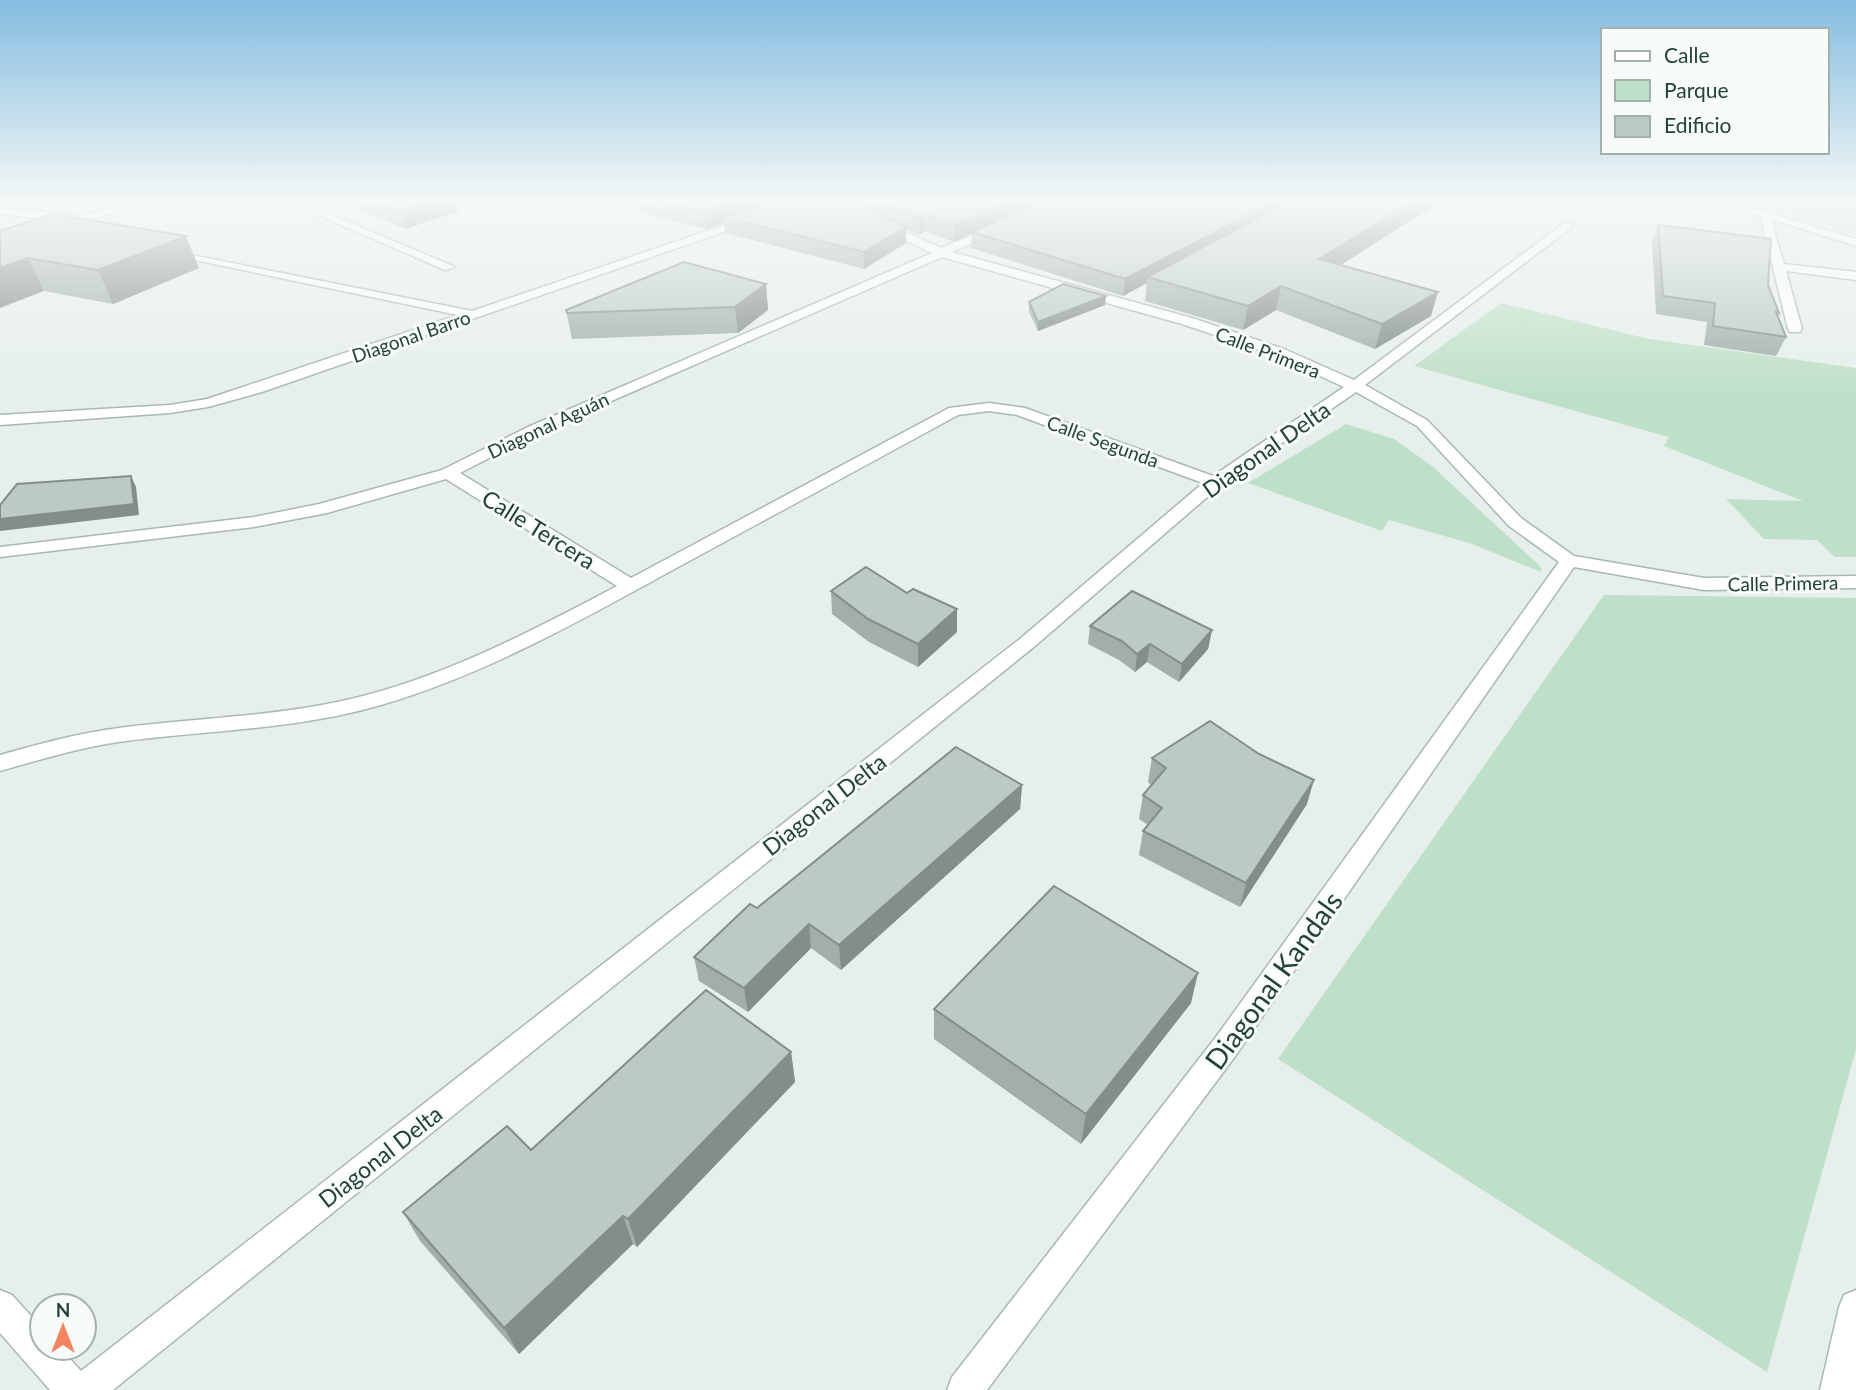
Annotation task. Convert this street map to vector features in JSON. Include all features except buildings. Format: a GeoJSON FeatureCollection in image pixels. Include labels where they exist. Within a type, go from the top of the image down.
{"type":"FeatureCollection","features":[{"type":"Feature","properties":{"kind":"street"},"geometry":{"type":"LineString","coordinates":[[225,264],[472,315]]}},
{"type":"Feature","properties":{"kind":"street"},"geometry":{"type":"LineString","coordinates":[[441,264],[449,267]]}},
{"type":"Feature","properties":{"kind":"street","name":"Diagonal Barro"},"geometry":{"type":"LineString","coordinates":[[0,420],[170,409],[208,403],[257,389],[622,264]]}},
{"type":"Feature","properties":{"kind":"street","name":"Diagonal Aguán"},"geometry":{"type":"LineString","coordinates":[[0,552],[254,522],[321,509],[448,473],[533,430],[917,264]]}},
{"type":"Feature","properties":{"kind":"street","name":"Calle Primera"},"geometry":{"type":"LineString","coordinates":[[987,264],[1131,299],[1279,352],[1355,386],[1422,424],[1515,522],[1569,561],[1704,584],[1856,582]]}},
{"type":"Feature","properties":{"kind":"street","name":"Diagonal Delta"},"geometry":{"type":"LineString","coordinates":[[85,1390],[1028,642],[1215,482],[1355,386],[1517,264]]}},
{"type":"Feature","properties":{"kind":"street"},"geometry":{"type":"LineString","coordinates":[[1779,264],[1795,329]]}},
{"type":"Feature","properties":{"kind":"street"},"geometry":{"type":"LineString","coordinates":[[1780,267],[1856,276]]}},
{"type":"Feature","properties":{"kind":"street","name":"Calle Segunda"},"geometry":{"type":"LineString","coordinates":[[0,763],[44,749],[118,735],[245,723],[371,701],[436,680],[520,645],[954,411],[989,407],[1020,411],[1215,482]]}},
{"type":"Feature","properties":{"kind":"street","name":"Calle Tercera"},"geometry":{"type":"LineString","coordinates":[[448,473],[630,586]]}},
{"type":"Feature","properties":{"kind":"street","name":"Diagonal Kandals"},"geometry":{"type":"LineString","coordinates":[[965,1390],[1226,1046],[1569,561]]}},
{"type":"Feature","properties":{"kind":"street"},"geometry":{"type":"LineString","coordinates":[[0,1307],[74,1390]]}},
{"type":"Feature","properties":{"kind":"street"},"geometry":{"type":"LineString","coordinates":[[1838,1390],[1856,1307]]}},
{"type":"Feature","properties":{"kind":"green space"},"geometry":{"type":"Polygon","coordinates":[[[1501,303],[1649,339],[1856,368],[1856,557],[1835,557],[1817,540],[1764,539],[1726,499],[1803,501],[1664,446],[1669,437],[1414,366],[1501,303]]]}},
{"type":"Feature","properties":{"kind":"green space"},"geometry":{"type":"Polygon","coordinates":[[[1346,424],[1394,439],[1432,466],[1541,567],[1541,572],[1472,544],[1389,520],[1382,531],[1248,483],[1346,424]]]}},
{"type":"Feature","properties":{"kind":"green space"},"geometry":{"type":"Polygon","coordinates":[[[1604,595],[1856,598],[1856,1049],[1767,1372],[1278,1059],[1604,595]]]}}]}
